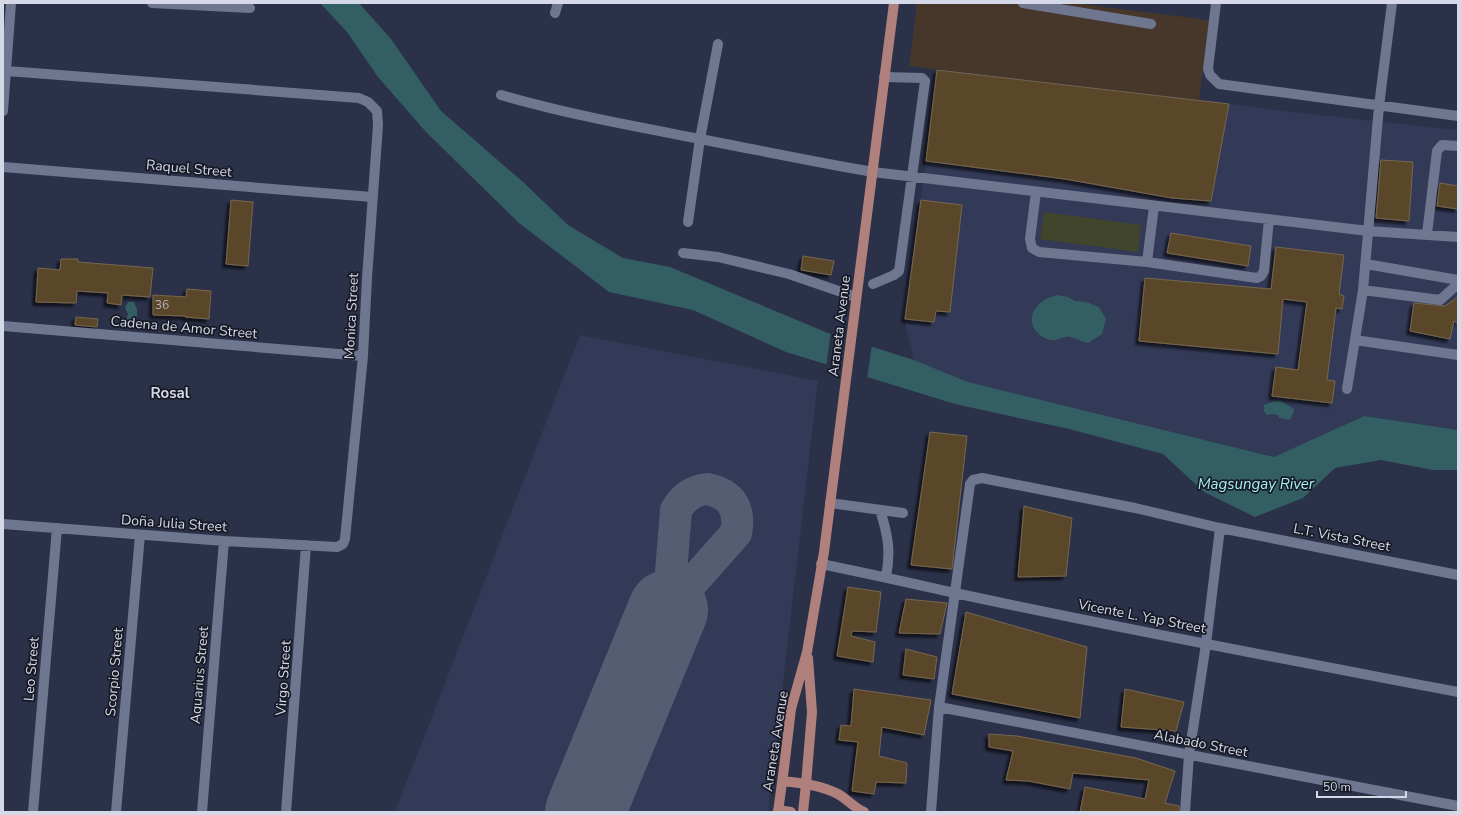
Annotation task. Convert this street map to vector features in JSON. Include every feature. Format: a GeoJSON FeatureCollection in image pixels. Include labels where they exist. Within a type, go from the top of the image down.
{"type":"FeatureCollection","features":[{"type":"Feature","properties":{"kind":"main road","name":"Araneta Avenue"},"geometry":{"type":"LineString","coordinates":[[778,811],[791,709],[807,652],[830,503],[894,3]]}},
{"type":"Feature","properties":{"kind":"main road","name":"Araneta Avenue"},"geometry":{"type":"LineString","coordinates":[[802,812],[812,712],[807,652]]}},
{"type":"Feature","properties":{"kind":"main road"},"geometry":{"type":"LineString","coordinates":[[783,781],[806,784],[837,794],[849,800],[862,812]]}},
{"type":"Feature","properties":{"kind":"main road"},"geometry":{"type":"LineString","coordinates":[[778,811],[791,812]]}},
{"type":"Feature","properties":{"kind":"street"},"geometry":{"type":"LineString","coordinates":[[3,112],[11,3]]}},
{"type":"Feature","properties":{"kind":"street"},"geometry":{"type":"LineString","coordinates":[[152,3],[250,8]]}},
{"type":"Feature","properties":{"kind":"street"},"geometry":{"type":"LineString","coordinates":[[1023,3],[1151,24]]}},
{"type":"Feature","properties":{"kind":"street"},"geometry":{"type":"LineString","coordinates":[[1216,3],[1208,69],[1210,75],[1219,84],[1458,116]]}},
{"type":"Feature","properties":{"kind":"street"},"geometry":{"type":"LineString","coordinates":[[1347,389],[1366,264],[1379,106],[1392,3]]}},
{"type":"Feature","properties":{"kind":"street"},"geometry":{"type":"LineString","coordinates":[[688,222],[700,139],[718,44]]}},
{"type":"Feature","properties":{"kind":"street","name":"Monica Street"},"geometry":{"type":"LineString","coordinates":[[6,71],[360,98],[368,102],[377,111],[377,143],[372,197],[363,356],[353,464],[345,539],[343,544]]}},
{"type":"Feature","properties":{"kind":"street"},"geometry":{"type":"LineString","coordinates":[[873,284],[888,278],[899,271],[925,81],[922,78],[884,77]]}},
{"type":"Feature","properties":{"kind":"street"},"geometry":{"type":"LineString","coordinates":[[501,95],[558,111],[873,172],[1368,231],[1458,237]]}},
{"type":"Feature","properties":{"kind":"street"},"geometry":{"type":"LineString","coordinates":[[1427,234],[1436,151],[1442,145],[1458,146]]}},
{"type":"Feature","properties":{"kind":"street","name":"Raquel Street"},"geometry":{"type":"LineString","coordinates":[[3,167],[372,197]]}},
{"type":"Feature","properties":{"kind":"street"},"geometry":{"type":"LineString","coordinates":[[1036,192],[1030,239],[1032,248],[1039,252],[1147,262],[1257,278],[1262,276],[1264,271],[1269,219]]}},
{"type":"Feature","properties":{"kind":"street"},"geometry":{"type":"LineString","coordinates":[[1147,262],[1154,206]]}},
{"type":"Feature","properties":{"kind":"street"},"geometry":{"type":"LineString","coordinates":[[683,253],[718,257],[789,274],[856,297]]}},
{"type":"Feature","properties":{"kind":"street"},"geometry":{"type":"LineString","coordinates":[[1366,264],[1458,280]]}},
{"type":"Feature","properties":{"kind":"street"},"geometry":{"type":"LineString","coordinates":[[1362,290],[1440,300],[1458,284]]}},
{"type":"Feature","properties":{"kind":"street","name":"Cadena de Amor Street"},"geometry":{"type":"LineString","coordinates":[[3,326],[363,356]]}},
{"type":"Feature","properties":{"kind":"street"},"geometry":{"type":"LineString","coordinates":[[1354,340],[1458,355]]}},
{"type":"Feature","properties":{"kind":"street","name":"L.T. Vista Street"},"geometry":{"type":"LineString","coordinates":[[931,812],[939,707],[970,484],[973,480],[982,478],[1135,508],[1220,528],[1458,574]]}},
{"type":"Feature","properties":{"kind":"street"},"geometry":{"type":"LineString","coordinates":[[830,503],[903,513]]}},
{"type":"Feature","properties":{"kind":"street"},"geometry":{"type":"LineString","coordinates":[[880,510],[888,536],[890,549],[886,577]]}},
{"type":"Feature","properties":{"kind":"street","name":"Doña Julia Street"},"geometry":{"type":"LineString","coordinates":[[3,524],[306,546],[337,547],[343,544]]}},
{"type":"Feature","properties":{"kind":"street","name":"Leo Street"},"geometry":{"type":"LineString","coordinates":[[33,812],[57,528]]}},
{"type":"Feature","properties":{"kind":"street"},"geometry":{"type":"LineString","coordinates":[[1185,812],[1189,755],[1206,644],[1220,528]]}},
{"type":"Feature","properties":{"kind":"street","name":"Scorpio Street"},"geometry":{"type":"LineString","coordinates":[[116,812],[140,535]]}},
{"type":"Feature","properties":{"kind":"street","name":"Aquarius Street"},"geometry":{"type":"LineString","coordinates":[[202,812],[224,541]]}},
{"type":"Feature","properties":{"kind":"street","name":"Virgo Street"},"geometry":{"type":"LineString","coordinates":[[286,812],[306,546]]}},
{"type":"Feature","properties":{"kind":"street","name":"Vicente L. Yap Street"},"geometry":{"type":"LineString","coordinates":[[821,564],[954,593],[1206,644],[1458,692]]}},
{"type":"Feature","properties":{"kind":"street","name":"Alabado Street"},"geometry":{"type":"LineString","coordinates":[[939,707],[1458,806]]}},
{"type":"Feature","properties":{"kind":"shaded area"},"geometry":{"type":"Polygon","coordinates":[[[917,3],[1073,3],[1209,20],[1199,100],[909,66],[917,3]]]}},
{"type":"Feature","properties":{"kind":"shaded area"},"geometry":{"type":"Polygon","coordinates":[[[937,70],[1458,130],[1458,430],[1364,416],[1275,457],[968,382],[914,360],[903,315],[926,161],[937,70]]]}},
{"type":"Feature","properties":{"kind":"shaded area"},"geometry":{"type":"Polygon","coordinates":[[[1044,212],[1141,225],[1138,252],[1040,239],[1044,212]]]}},
{"type":"Feature","properties":{"kind":"shaded area"},"geometry":{"type":"Polygon","coordinates":[[[580,335],[818,381],[768,812],[395,812],[580,335]]]}},
{"type":"Feature","properties":{"kind":"water","name":"Magsungay River"},"geometry":{"type":"Polygon","coordinates":[[[320,3],[359,3],[391,39],[441,111],[523,182],[568,225],[623,258],[670,267],[828,333],[914,360],[968,382],[1274,457],[1364,416],[1458,430],[1458,470],[1433,470],[1381,460],[1335,468],[1303,498],[1255,517],[1204,492],[1163,454],[1069,429],[955,404],[786,352],[693,310],[609,292],[519,223],[426,132],[378,77],[347,32],[320,3]]]}},
{"type":"Feature","properties":{"kind":"water"},"geometry":{"type":"Polygon","coordinates":[[[1057,295],[1068,297],[1075,301],[1086,302],[1099,307],[1106,319],[1102,334],[1088,343],[1068,337],[1052,340],[1039,334],[1032,323],[1033,313],[1037,306],[1043,301],[1057,295]]]}},
{"type":"Feature","properties":{"kind":"water"},"geometry":{"type":"Polygon","coordinates":[[[128,302],[134,302],[137,309],[137,316],[132,322],[126,320],[128,314],[125,308],[128,302]]]}},
{"type":"Feature","properties":{"kind":"water"},"geometry":{"type":"Polygon","coordinates":[[[1279,400],[1294,409],[1290,420],[1279,418],[1278,415],[1267,415],[1264,412],[1264,405],[1279,400]]]}},
{"type":"Feature","properties":{"kind":"pier"},"geometry":{"type":"Polygon","coordinates":[[[831,331],[872,344],[867,379],[826,367],[831,331]]]}},
{"type":"Feature","properties":{"kind":"building"},"geometry":{"type":"Polygon","coordinates":[[[937,70],[1229,104],[1211,201],[1172,198],[1065,179],[926,161],[937,70]]]}},
{"type":"Feature","properties":{"kind":"building"},"geometry":{"type":"Polygon","coordinates":[[[1381,160],[1413,162],[1409,221],[1376,218],[1381,160]]]}},
{"type":"Feature","properties":{"kind":"building"},"geometry":{"type":"Polygon","coordinates":[[[1440,183],[1458,186],[1458,209],[1437,206],[1440,183]]]}},
{"type":"Feature","properties":{"kind":"building"},"geometry":{"type":"Polygon","coordinates":[[[231,200],[253,202],[248,266],[226,264],[231,200]]]}},
{"type":"Feature","properties":{"kind":"building"},"geometry":{"type":"Polygon","coordinates":[[[921,200],[962,205],[950,312],[936,311],[934,322],[905,319],[921,200]]]}},
{"type":"Feature","properties":{"kind":"building"},"geometry":{"type":"Polygon","coordinates":[[[1171,233],[1251,246],[1248,266],[1167,253],[1171,233]]]}},
{"type":"Feature","properties":{"kind":"building"},"geometry":{"type":"Polygon","coordinates":[[[1276,247],[1344,255],[1339,294],[1344,296],[1342,309],[1336,308],[1327,380],[1335,381],[1332,403],[1272,396],[1276,367],[1298,370],[1307,302],[1283,299],[1278,354],[1139,341],[1145,278],[1271,289],[1276,247]]]}},
{"type":"Feature","properties":{"kind":"building"},"geometry":{"type":"Polygon","coordinates":[[[803,256],[834,261],[831,275],[801,270],[803,256]]]}},
{"type":"Feature","properties":{"kind":"building"},"geometry":{"type":"Polygon","coordinates":[[[61,259],[78,259],[78,262],[153,268],[150,297],[122,295],[121,305],[107,303],[108,293],[77,291],[76,303],[36,302],[38,268],[60,270],[61,259]]]}},
{"type":"Feature","properties":{"kind":"building"},"geometry":{"type":"Polygon","coordinates":[[[187,289],[211,291],[209,319],[185,316],[153,315],[153,295],[186,297],[187,289]]]}},
{"type":"Feature","properties":{"kind":"building"},"geometry":{"type":"Polygon","coordinates":[[[1458,297],[1458,323],[1454,321],[1450,339],[1410,331],[1414,303],[1445,306],[1458,297]]]}},
{"type":"Feature","properties":{"kind":"building"},"geometry":{"type":"Polygon","coordinates":[[[76,317],[98,319],[97,327],[75,325],[76,317]]]}},
{"type":"Feature","properties":{"kind":"building"},"geometry":{"type":"Polygon","coordinates":[[[930,432],[967,436],[952,569],[911,565],[930,432]]]}},
{"type":"Feature","properties":{"kind":"building"},"geometry":{"type":"Polygon","coordinates":[[[1024,506],[1072,518],[1066,576],[1018,577],[1024,506]]]}},
{"type":"Feature","properties":{"kind":"building"},"geometry":{"type":"Polygon","coordinates":[[[848,587],[881,592],[876,632],[852,631],[851,636],[875,642],[873,662],[837,656],[848,587]]]}},
{"type":"Feature","properties":{"kind":"building"},"geometry":{"type":"Polygon","coordinates":[[[906,599],[947,603],[940,634],[899,633],[906,599]]]}},
{"type":"Feature","properties":{"kind":"building"},"geometry":{"type":"Polygon","coordinates":[[[966,612],[1087,647],[1080,718],[952,694],[966,612]]]}},
{"type":"Feature","properties":{"kind":"building"},"geometry":{"type":"Polygon","coordinates":[[[906,649],[937,657],[934,679],[903,675],[906,649]]]}},
{"type":"Feature","properties":{"kind":"building"},"geometry":{"type":"Polygon","coordinates":[[[854,689],[931,700],[924,735],[882,727],[879,756],[907,763],[906,783],[876,782],[874,794],[852,791],[858,742],[839,740],[841,725],[851,726],[854,689]]]}},
{"type":"Feature","properties":{"kind":"building"},"geometry":{"type":"Polygon","coordinates":[[[1125,689],[1184,702],[1176,731],[1121,727],[1125,689]]]}},
{"type":"Feature","properties":{"kind":"building"},"geometry":{"type":"Polygon","coordinates":[[[989,734],[1017,736],[1136,758],[1175,771],[1165,803],[1179,806],[1179,812],[1080,812],[1085,787],[1145,799],[1149,780],[1073,773],[1070,789],[1028,781],[1006,780],[1013,751],[989,747],[989,734]]]}},
{"type":"Feature","properties":{"kind":"taxiway"},"geometry":{"type":"LineString","coordinates":[[707,489],[722,494],[732,504],[737,516],[736,533],[668,610],[676,510],[689,495],[697,491],[707,489]]}},
{"type":"Feature","properties":{"kind":"runway"},"geometry":{"type":"LineString","coordinates":[[585,812],[668,610]]}},
{"type":"Feature","properties":{"kind":"district","name":"Rosal"},"geometry":{"type":"Point","coordinates":[170,393]}}]}
